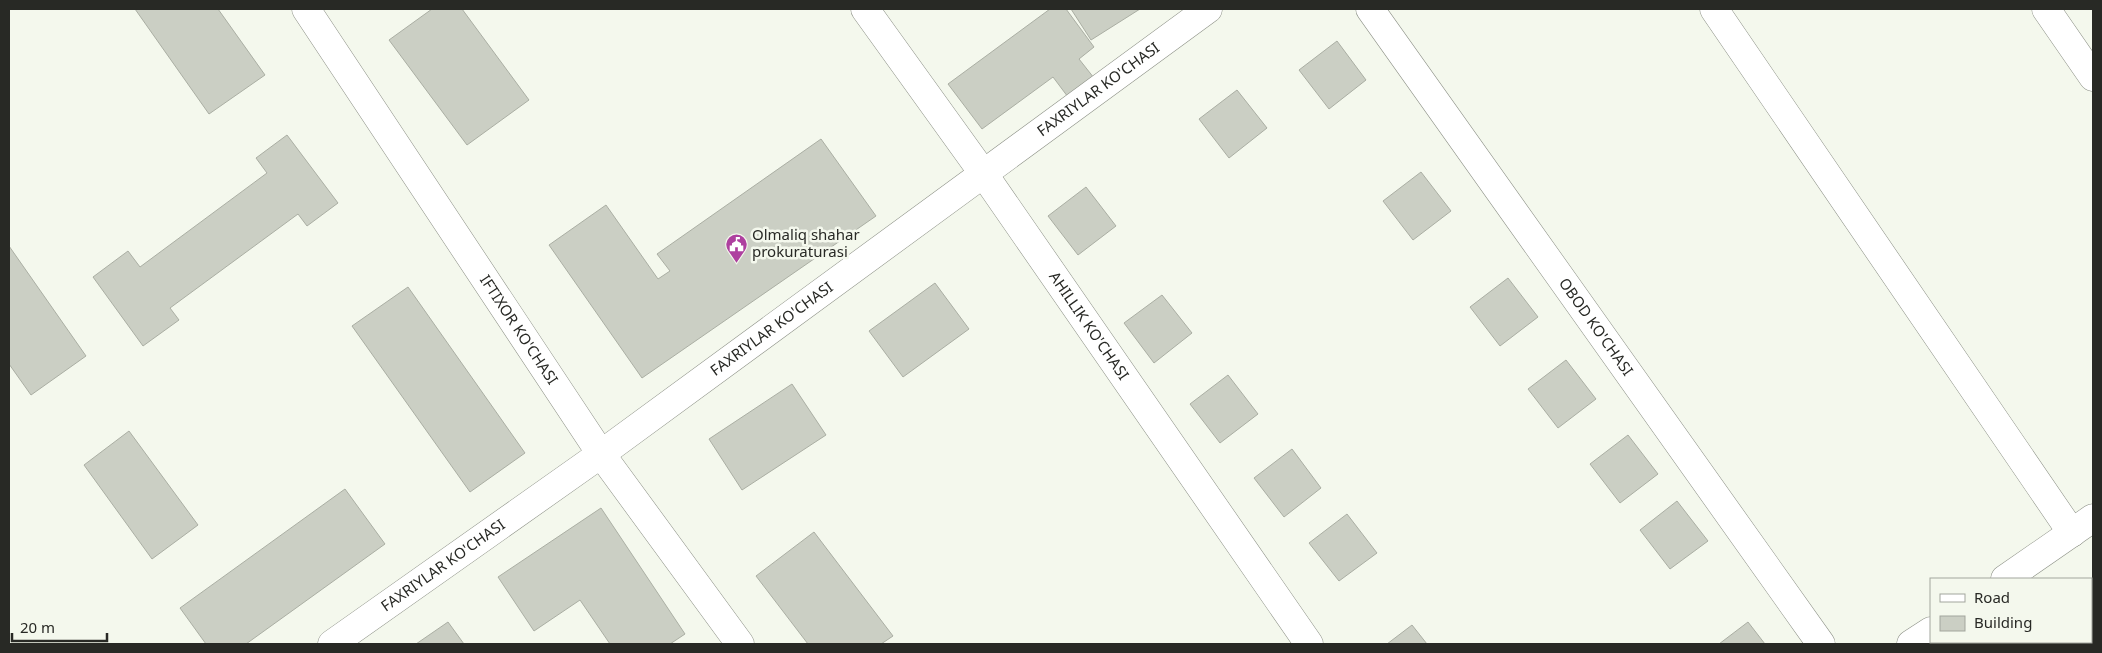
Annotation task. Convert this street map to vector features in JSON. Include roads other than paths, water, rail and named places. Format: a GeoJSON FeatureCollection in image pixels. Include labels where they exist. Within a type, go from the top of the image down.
{"type":"FeatureCollection","features":[{"type":"Feature","properties":{"kind":"street","name":"IFTIXOR KO'CHASI"},"geometry":{"type":"LineString","coordinates":[[306,9],[601,454],[740,644]]}},
{"type":"Feature","properties":{"kind":"street","name":"AHILLIK KO'CHASI"},"geometry":{"type":"LineString","coordinates":[[865,9],[983,173],[1309,644]]}},
{"type":"Feature","properties":{"kind":"street","name":"FAXRIYLAR KO'CHASI"},"geometry":{"type":"LineString","coordinates":[[332,644],[601,454],[1208,9]]}},
{"type":"Feature","properties":{"kind":"street","name":"OBOD KO'CHASI"},"geometry":{"type":"LineString","coordinates":[[1370,9],[1821,644]]}},
{"type":"Feature","properties":{"kind":"street"},"geometry":{"type":"LineString","coordinates":[[1714,9],[2082,525],[2006,578]]}},
{"type":"Feature","properties":{"kind":"street"},"geometry":{"type":"LineString","coordinates":[[2046,9],[2093,77]]}},
{"type":"Feature","properties":{"kind":"street"},"geometry":{"type":"LineString","coordinates":[[1911,644],[1930,632]]}},
{"type":"Feature","properties":{"kind":"place","name":"Olmaliq shahar prokuraturasi"},"geometry":{"type":"Point","coordinates":[736,263]}}]}
